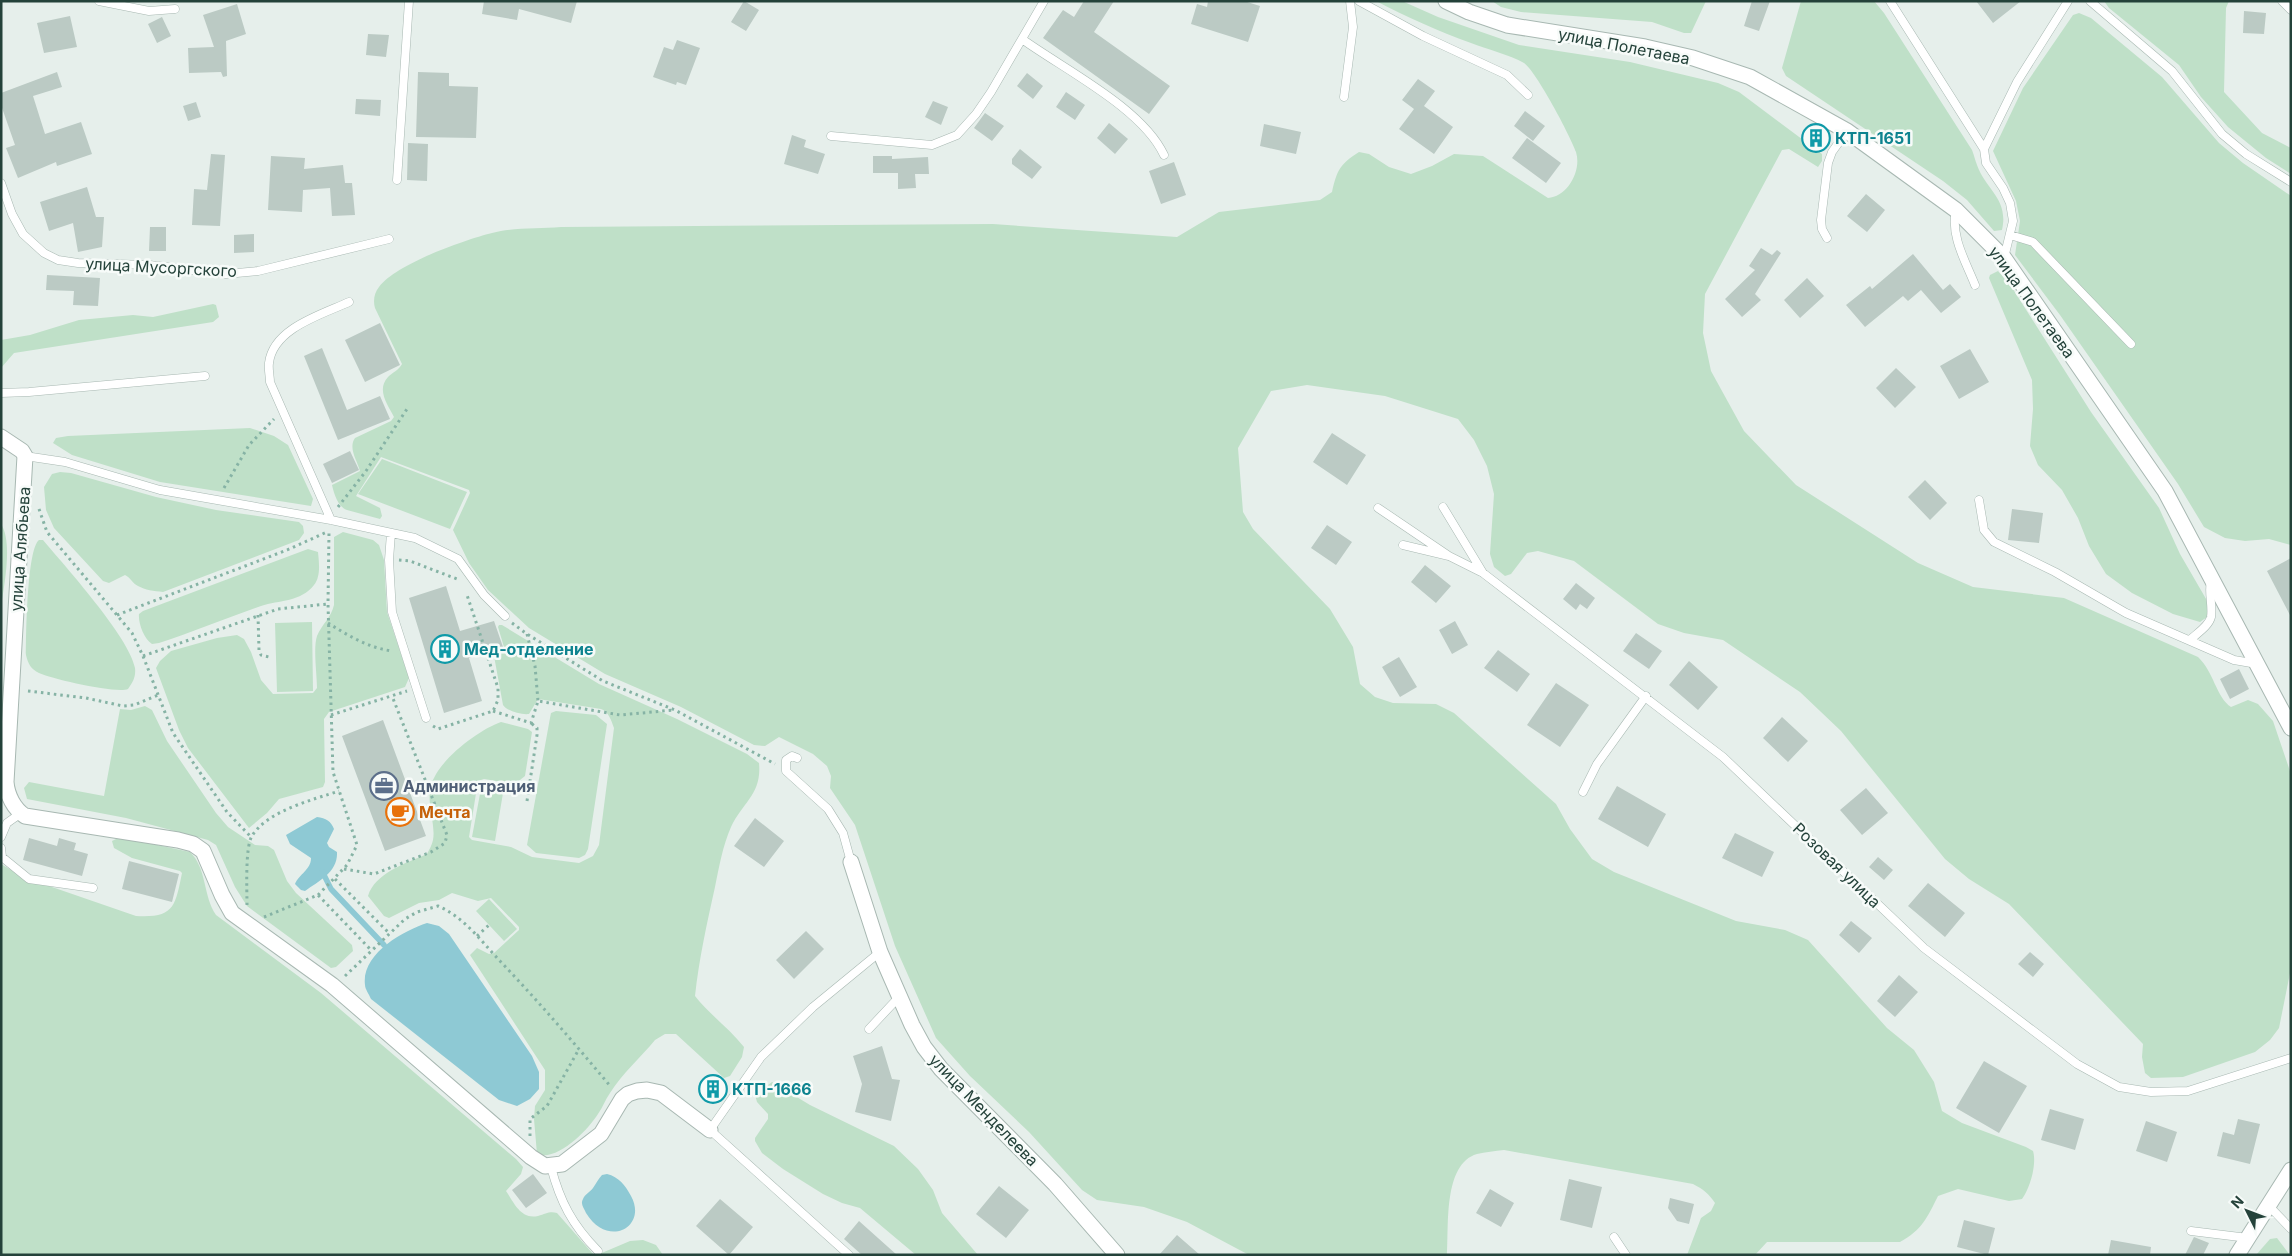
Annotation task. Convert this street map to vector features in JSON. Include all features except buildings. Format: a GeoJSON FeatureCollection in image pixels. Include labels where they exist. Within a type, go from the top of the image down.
{"type":"FeatureCollection","features":[{"type":"Feature","properties":{"kind":"street","name":"улица Полетаева"},"geometry":{"type":"LineString","coordinates":[[1446,1],[1469,12],[1507,25],[1645,47],[1693,58],[1750,77],[1847,132],[1956,210],[2004,258],[2166,491],[2259,664],[2291,728]]}},
{"type":"Feature","properties":{"kind":"street"},"geometry":{"type":"LineString","coordinates":[[1,438],[22,451],[25,456]]}},
{"type":"Feature","properties":{"kind":"street","name":"улица Алябьева"},"geometry":{"type":"LineString","coordinates":[[23,814],[10,797],[4,782],[12,689],[7,672],[25,456]]}},
{"type":"Feature","properties":{"kind":"street"},"geometry":{"type":"LineString","coordinates":[[23,814],[178,840],[193,844],[203,850],[222,895],[232,913],[332,985],[532,1157],[551,1167],[562,1164],[601,1134],[622,1100],[628,1094],[637,1091],[647,1090],[661,1093],[710,1130]]}},
{"type":"Feature","properties":{"kind":"street","name":"улица Менделеева"},"geometry":{"type":"LineString","coordinates":[[851,862],[880,952],[899,997],[924,1047],[941,1069],[1055,1184],[1118,1255]]}},
{"type":"Feature","properties":{"kind":"street"},"geometry":{"type":"LineString","coordinates":[[2237,1255],[2291,1170]]}},
{"type":"Feature","properties":{"kind":"lane"},"geometry":{"type":"LineString","coordinates":[[99,1],[149,11],[175,8]]}},
{"type":"Feature","properties":{"kind":"lane"},"geometry":{"type":"LineString","coordinates":[[397,180],[408,1]]}},
{"type":"Feature","properties":{"kind":"lane"},"geometry":{"type":"LineString","coordinates":[[830,136],[932,145],[957,135],[981,106],[1044,1]]}},
{"type":"Feature","properties":{"kind":"lane"},"geometry":{"type":"LineString","coordinates":[[1344,97],[1353,26],[1350,1]]}},
{"type":"Feature","properties":{"kind":"lane"},"geometry":{"type":"LineString","coordinates":[[1359,1],[1423,36],[1507,75],[1528,95]]}},
{"type":"Feature","properties":{"kind":"lane"},"geometry":{"type":"LineString","coordinates":[[1890,1],[1984,149],[1986,163],[2003,188],[2010,204],[2013,221],[2004,258]]}},
{"type":"Feature","properties":{"kind":"lane"},"geometry":{"type":"LineString","coordinates":[[1984,149],[2017,82],[2068,1]]}},
{"type":"Feature","properties":{"kind":"lane"},"geometry":{"type":"LineString","coordinates":[[2090,1],[2172,70],[2222,134],[2246,154],[2291,182]]}},
{"type":"Feature","properties":{"kind":"lane"},"geometry":{"type":"LineString","coordinates":[[2282,1],[2291,10]]}},
{"type":"Feature","properties":{"kind":"lane"},"geometry":{"type":"LineString","coordinates":[[1022,39],[1129,111],[1157,141],[1164,155]]}},
{"type":"Feature","properties":{"kind":"lane"},"geometry":{"type":"LineString","coordinates":[[1827,238],[1822,229],[1821,220],[1828,163],[1832,152],[1847,132]]}},
{"type":"Feature","properties":{"kind":"lane","name":"улица Мусоргского"},"geometry":{"type":"LineString","coordinates":[[1,183],[12,214],[23,234],[44,253],[58,260],[78,263],[149,265],[226,274],[258,272],[389,239]]}},
{"type":"Feature","properties":{"kind":"lane"},"geometry":{"type":"LineString","coordinates":[[1956,210],[1953,222],[1956,237],[1975,285]]}},
{"type":"Feature","properties":{"kind":"lane"},"geometry":{"type":"LineString","coordinates":[[2010,235],[2033,242],[2131,344]]}},
{"type":"Feature","properties":{"kind":"lane"},"geometry":{"type":"LineString","coordinates":[[331,520],[270,382],[269,362],[277,344],[286,334],[298,326],[349,302]]}},
{"type":"Feature","properties":{"kind":"lane"},"geometry":{"type":"LineString","coordinates":[[1,393],[205,376]]}},
{"type":"Feature","properties":{"kind":"lane"},"geometry":{"type":"LineString","coordinates":[[25,456],[66,462],[160,490],[331,520],[414,538],[458,559],[484,596],[504,616]]}},
{"type":"Feature","properties":{"kind":"lane"},"geometry":{"type":"LineString","coordinates":[[1979,500],[1984,530],[1994,542],[2055,572],[2126,614],[2234,660],[2259,664]]}},
{"type":"Feature","properties":{"kind":"lane","name":"Розовая улица"},"geometry":{"type":"LineString","coordinates":[[1443,507],[1483,573],[1646,696],[1723,757],[1924,948],[2076,1064],[2119,1086],[2151,1092],[2188,1090],[2291,1058]]}},
{"type":"Feature","properties":{"kind":"lane"},"geometry":{"type":"LineString","coordinates":[[1378,508],[1449,556],[1483,573]]}},
{"type":"Feature","properties":{"kind":"lane"},"geometry":{"type":"LineString","coordinates":[[391,533],[389,560],[392,612],[426,718]]}},
{"type":"Feature","properties":{"kind":"lane"},"geometry":{"type":"LineString","coordinates":[[1403,545],[1449,556]]}},
{"type":"Feature","properties":{"kind":"lane"},"geometry":{"type":"LineString","coordinates":[[2190,640],[2209,622],[2211,616],[2209,591],[2212,578]]}},
{"type":"Feature","properties":{"kind":"lane"},"geometry":{"type":"LineString","coordinates":[[1583,792],[1596,764],[1646,696]]}},
{"type":"Feature","properties":{"kind":"lane"},"geometry":{"type":"LineString","coordinates":[[797,758],[792,756],[786,760],[786,771],[828,809],[844,833],[851,862]]}},
{"type":"Feature","properties":{"kind":"lane"},"geometry":{"type":"LineString","coordinates":[[1,837],[7,823],[23,814]]}},
{"type":"Feature","properties":{"kind":"lane"},"geometry":{"type":"LineString","coordinates":[[1,848],[2,858],[29,879],[93,888]]}},
{"type":"Feature","properties":{"kind":"lane"},"geometry":{"type":"LineString","coordinates":[[850,1255],[710,1130],[761,1057],[813,1007],[880,952]]}},
{"type":"Feature","properties":{"kind":"lane"},"geometry":{"type":"LineString","coordinates":[[869,1029],[899,997]]}},
{"type":"Feature","properties":{"kind":"lane"},"geometry":{"type":"LineString","coordinates":[[551,1167],[557,1190],[568,1215],[598,1251]]}},
{"type":"Feature","properties":{"kind":"lane"},"geometry":{"type":"LineString","coordinates":[[2269,1206],[2291,1229]]}},
{"type":"Feature","properties":{"kind":"lane"},"geometry":{"type":"LineString","coordinates":[[2191,1231],[2248,1238]]}},
{"type":"Feature","properties":{"kind":"lane"},"geometry":{"type":"LineString","coordinates":[[1614,1237],[1626,1255]]}},
{"type":"Feature","properties":{"kind":"path"},"geometry":{"type":"LineString","coordinates":[[219,501],[227,480],[249,445],[270,422],[283,413]]}},
{"type":"Feature","properties":{"kind":"path"},"geometry":{"type":"LineString","coordinates":[[38,506],[48,532],[132,633],[143,656],[172,733],[227,812],[251,837]]}},
{"type":"Feature","properties":{"kind":"path"},"geometry":{"type":"LineString","coordinates":[[329,532],[328,623],[333,772],[357,845],[344,869],[318,895],[247,924],[247,864],[251,837],[270,817],[339,791]]}},
{"type":"Feature","properties":{"kind":"path"},"geometry":{"type":"LineString","coordinates":[[389,560],[410,561],[458,580],[464,585]]}},
{"type":"Feature","properties":{"kind":"path"},"geometry":{"type":"LineString","coordinates":[[117,615],[198,584]]}},
{"type":"Feature","properties":{"kind":"path"},"geometry":{"type":"LineString","coordinates":[[467,594],[498,688],[498,700],[493,711]]}},
{"type":"Feature","properties":{"kind":"path"},"geometry":{"type":"LineString","coordinates":[[143,656],[278,609],[328,604]]}},
{"type":"Feature","properties":{"kind":"path"},"geometry":{"type":"LineString","coordinates":[[258,615],[259,650],[261,655],[269,657]]}},
{"type":"Feature","properties":{"kind":"path"},"geometry":{"type":"LineString","coordinates":[[504,616],[526,634],[603,681],[675,710],[786,771]]}},
{"type":"Feature","properties":{"kind":"path"},"geometry":{"type":"LineString","coordinates":[[328,623],[368,645],[389,651],[405,652]]}},
{"type":"Feature","properties":{"kind":"path"},"geometry":{"type":"LineString","coordinates":[[526,634],[535,666],[538,701],[531,723]]}},
{"type":"Feature","properties":{"kind":"path"},"geometry":{"type":"LineString","coordinates":[[331,715],[416,687]]}},
{"type":"Feature","properties":{"kind":"path"},"geometry":{"type":"LineString","coordinates":[[12,689],[86,698],[123,706],[134,705],[158,695]]}},
{"type":"Feature","properties":{"kind":"path"},"geometry":{"type":"LineString","coordinates":[[344,869],[374,874],[431,852],[445,844],[447,835],[392,696]]}},
{"type":"Feature","properties":{"kind":"path"},"geometry":{"type":"LineString","coordinates":[[538,701],[620,715],[675,710]]}},
{"type":"Feature","properties":{"kind":"path"},"geometry":{"type":"LineString","coordinates":[[426,718],[430,724],[438,729],[493,711],[531,723],[537,728],[537,735],[527,801]]}},
{"type":"Feature","properties":{"kind":"path"},"geometry":{"type":"LineString","coordinates":[[335,879],[389,933]]}},
{"type":"Feature","properties":{"kind":"path"},"geometry":{"type":"LineString","coordinates":[[318,895],[371,950]]}},
{"type":"Feature","properties":{"kind":"path"},"geometry":{"type":"LineString","coordinates":[[332,985],[346,975],[389,933],[417,912],[438,906],[452,912],[477,936],[579,1049],[622,1100]]}},
{"type":"Feature","properties":{"kind":"path"},"geometry":{"type":"LineString","coordinates":[[477,936],[489,925]]}},
{"type":"Feature","properties":{"kind":"path"},"geometry":{"type":"LineString","coordinates":[[530,1118],[547,1106],[579,1049]]}},
{"type":"Feature","properties":{"kind":"green space"},"geometry":{"type":"Polygon","coordinates":[[[1376,1],[1402,1],[1438,17],[1519,45],[1630,62],[1718,83],[1739,92],[1822,154],[1822,161],[1818,167],[1789,149],[1782,150],[1705,294],[1703,333],[1711,371],[1744,431],[1796,485],[1918,563],[1973,587],[2064,598],[2198,657],[2208,670],[2226,703],[2231,707],[2248,700],[2258,704],[2273,721],[2291,774],[2291,968],[2279,1028],[2270,1040],[2255,1052],[2183,1077],[2151,1078],[2145,1073],[2142,1057],[2143,1044],[2009,904],[1969,879],[1945,859],[1841,731],[1800,692],[1723,640],[1684,633],[1658,624],[1574,561],[1538,551],[1527,553],[1511,574],[1505,576],[1494,567],[1490,554],[1494,494],[1487,466],[1474,440],[1458,419],[1385,396],[1307,385],[1271,391],[1238,448],[1243,512],[1253,529],[1330,609],[1353,647],[1360,684],[1375,697],[1393,703],[1436,704],[1454,713],[1556,804],[1570,829],[1592,859],[1614,872],[1736,921],[1785,930],[1808,940],[1887,1028],[1914,1050],[1934,1082],[1942,1111],[1962,1123],[2026,1147],[2033,1151],[2034,1162],[2030,1182],[2022,1199],[2009,1201],[1958,1189],[1938,1196],[1931,1211],[1919,1228],[1900,1242],[1767,1242],[1755,1255],[1687,1255],[1701,1218],[1711,1211],[1715,1203],[1708,1194],[1697,1186],[1504,1150],[1494,1151],[1477,1154],[1466,1160],[1458,1170],[1450,1197],[1447,1255],[1249,1255],[1187,1222],[1144,1207],[1097,1200],[1082,1190],[1029,1132],[970,1076],[936,1038],[895,946],[855,825],[830,788],[831,776],[827,766],[813,754],[779,737],[765,746],[754,745],[681,707],[605,674],[529,628],[488,590],[469,563],[453,530],[470,493],[469,490],[381,457],[356,496],[380,508],[382,516],[380,519],[347,510],[337,500],[332,485],[360,471],[352,446],[355,438],[391,421],[394,417],[384,397],[383,387],[388,377],[402,364],[375,308],[374,297],[377,289],[400,270],[431,254],[492,233],[517,229],[561,227],[993,224],[1177,237],[1219,212],[1320,200],[1332,192],[1343,164],[1359,152],[1369,154],[1389,167],[1411,174],[1432,166],[1454,154],[1483,156],[1548,198],[1555,197],[1567,188],[1575,175],[1577,167],[1576,152],[1561,119],[1536,78],[1524,63],[1435,29],[1376,1]]]}},
{"type":"Feature","properties":{"kind":"green space"},"geometry":{"type":"Polygon","coordinates":[[[1492,1],[1706,1],[1691,33],[1684,33],[1652,22],[1521,12],[1501,7],[1492,1]]]}},
{"type":"Feature","properties":{"kind":"green space"},"geometry":{"type":"Polygon","coordinates":[[[1801,1],[1874,1],[1884,13],[1972,150],[1981,174],[2000,202],[2003,219],[2002,230],[1994,231],[1967,200],[1943,181],[1786,76],[1782,68],[1801,1]]]}},
{"type":"Feature","properties":{"kind":"green space"},"geometry":{"type":"Polygon","coordinates":[[[2104,1],[2229,1],[2226,8],[2224,92],[2262,133],[2291,148],[2291,174],[2266,158],[2228,127],[2201,97],[2179,65],[2109,8],[2104,1]]]}},
{"type":"Feature","properties":{"kind":"green space"},"geometry":{"type":"Polygon","coordinates":[[[2079,13],[2091,18],[2162,77],[2219,143],[2243,163],[2291,196],[2291,545],[2269,539],[2245,541],[2225,538],[2204,527],[2178,484],[2060,315],[2015,255],[2020,221],[2016,201],[1993,151],[2023,88],[2073,15],[2079,13]]]}},
{"type":"Feature","properties":{"kind":"green space"},"geometry":{"type":"Polygon","coordinates":[[[1998,271],[2011,286],[2091,412],[2159,508],[2180,554],[2209,604],[2207,617],[2200,622],[2173,614],[2132,593],[2106,574],[2089,546],[2078,518],[2062,490],[2038,465],[2030,446],[2033,409],[2032,380],[1989,278],[1990,275],[1998,271]]]}},
{"type":"Feature","properties":{"kind":"green space"},"geometry":{"type":"Polygon","coordinates":[[[213,304],[216,305],[219,317],[213,322],[14,353],[1,368],[1,340],[30,335],[79,320],[133,315],[153,317],[213,304]]]}},
{"type":"Feature","properties":{"kind":"green space"},"geometry":{"type":"Polygon","coordinates":[[[250,428],[274,436],[288,445],[313,499],[311,506],[160,482],[72,455],[53,443],[56,438],[68,436],[250,428]]]}},
{"type":"Feature","properties":{"kind":"green space"},"geometry":{"type":"Polygon","coordinates":[[[382,459],[467,492],[450,529],[358,494],[382,459]]]}},
{"type":"Feature","properties":{"kind":"green space"},"geometry":{"type":"Polygon","coordinates":[[[60,472],[71,473],[156,497],[216,510],[299,522],[303,526],[304,533],[299,540],[163,592],[136,585],[125,575],[109,583],[103,581],[54,528],[46,510],[44,487],[52,474],[60,472]]]}},
{"type":"Feature","properties":{"kind":"green space"},"geometry":{"type":"Polygon","coordinates":[[[1,524],[5,532],[7,553],[1,607],[1,524]]]}},
{"type":"Feature","properties":{"kind":"green space"},"geometry":{"type":"Polygon","coordinates":[[[343,532],[373,540],[379,545],[384,560],[387,612],[409,678],[405,687],[329,712],[324,719],[325,782],[323,787],[279,799],[267,813],[249,828],[188,748],[179,730],[156,668],[160,661],[171,651],[217,638],[237,635],[244,639],[261,680],[273,694],[313,693],[317,688],[315,654],[317,636],[331,614],[334,605],[334,537],[343,532]]]}},
{"type":"Feature","properties":{"kind":"green space"},"geometry":{"type":"Polygon","coordinates":[[[39,540],[43,540],[80,584],[121,639],[135,668],[134,679],[128,689],[98,688],[57,679],[39,673],[29,664],[26,655],[28,594],[32,559],[39,540]]]}},
{"type":"Feature","properties":{"kind":"green space"},"geometry":{"type":"Polygon","coordinates":[[[308,549],[318,552],[319,574],[314,585],[303,595],[261,606],[159,643],[152,644],[144,635],[139,618],[139,614],[143,611],[308,549]]]}},
{"type":"Feature","properties":{"kind":"green space"},"geometry":{"type":"Polygon","coordinates":[[[312,622],[313,691],[277,692],[275,623],[312,622]]]}},
{"type":"Feature","properties":{"kind":"green space"},"geometry":{"type":"Polygon","coordinates":[[[499,625],[502,625],[599,684],[677,719],[747,754],[759,763],[758,783],[731,827],[723,849],[695,996],[744,1047],[742,1057],[730,1076],[724,1078],[676,1034],[665,1034],[655,1040],[620,1079],[593,1121],[580,1136],[562,1149],[545,1155],[537,1154],[534,1119],[535,1106],[545,1090],[545,1070],[470,955],[477,948],[489,954],[494,953],[519,930],[519,927],[491,898],[478,901],[452,893],[439,900],[419,903],[389,918],[384,916],[368,896],[377,881],[384,875],[401,865],[427,854],[434,834],[430,793],[435,776],[450,757],[470,739],[501,722],[528,729],[532,732],[525,776],[515,784],[484,779],[478,781],[469,837],[472,840],[511,847],[532,857],[579,863],[593,856],[599,845],[614,728],[611,719],[601,709],[538,699],[529,714],[515,712],[505,707],[503,705],[494,656],[504,647],[499,625]]]}},
{"type":"Feature","properties":{"kind":"green space"},"geometry":{"type":"Polygon","coordinates":[[[145,706],[152,710],[167,741],[216,813],[228,827],[255,845],[268,846],[274,850],[287,881],[296,893],[352,945],[353,951],[336,967],[331,968],[247,906],[235,887],[216,845],[208,840],[126,818],[27,799],[24,788],[29,782],[104,796],[120,709],[131,710],[145,706]]]}},
{"type":"Feature","properties":{"kind":"green space"},"geometry":{"type":"Polygon","coordinates":[[[556,711],[596,715],[607,724],[588,849],[585,855],[579,858],[536,853],[527,845],[551,713],[556,711]]]}},
{"type":"Feature","properties":{"kind":"green space"},"geometry":{"type":"Polygon","coordinates":[[[482,783],[504,787],[495,841],[472,837],[482,783]]]}},
{"type":"Feature","properties":{"kind":"green space"},"geometry":{"type":"Polygon","coordinates":[[[120,837],[190,852],[199,866],[216,915],[321,993],[516,1159],[523,1167],[521,1174],[506,1191],[519,1210],[532,1217],[557,1213],[594,1255],[1,1255],[1,864],[23,877],[136,916],[158,915],[165,912],[171,908],[174,902],[182,873],[132,858],[114,848],[112,841],[120,837]]]}},
{"type":"Feature","properties":{"kind":"green space"},"geometry":{"type":"Polygon","coordinates":[[[489,899],[517,929],[504,941],[476,911],[489,899]]]}},
{"type":"Feature","properties":{"kind":"green space"},"geometry":{"type":"Polygon","coordinates":[[[772,1082],[810,1105],[894,1146],[918,1169],[933,1190],[942,1213],[978,1255],[916,1255],[860,1208],[842,1203],[823,1194],[783,1169],[762,1153],[755,1138],[768,1119],[768,1114],[757,1102],[755,1095],[772,1082]]]}},
{"type":"Feature","properties":{"kind":"green space"},"geometry":{"type":"Polygon","coordinates":[[[2277,1238],[2290,1255],[2256,1255],[2270,1239],[2277,1238]]]}},
{"type":"Feature","properties":{"kind":"green space"},"geometry":{"type":"Polygon","coordinates":[[[643,1240],[656,1245],[663,1255],[597,1255],[630,1241],[643,1240]]]}},
{"type":"Feature","properties":{"kind":"water"},"geometry":{"type":"Polygon","coordinates":[[[317,817],[328,820],[333,826],[334,829],[327,843],[329,847],[337,852],[336,859],[327,875],[305,891],[295,884],[309,866],[311,858],[290,844],[286,835],[317,817]]]}},
{"type":"Feature","properties":{"kind":"water"},"geometry":{"type":"Polygon","coordinates":[[[427,923],[439,926],[449,934],[532,1056],[539,1072],[539,1089],[530,1099],[517,1106],[499,1100],[371,999],[366,990],[366,974],[370,963],[377,954],[396,938],[427,923]]]}},
{"type":"Feature","properties":{"kind":"water"},"geometry":{"type":"Polygon","coordinates":[[[607,1174],[615,1177],[624,1185],[635,1207],[634,1217],[630,1224],[623,1230],[614,1232],[605,1230],[595,1224],[586,1213],[582,1204],[584,1197],[602,1175],[607,1174]]]}},
{"type":"Feature","properties":{"kind":"waterway"},"geometry":{"type":"LineString","coordinates":[[322,871],[331,889],[384,945]]}},
{"type":"Feature","properties":{"kind":"place","name":"КТП-1651"},"geometry":{"type":"Point","coordinates":[1816,138]}},
{"type":"Feature","properties":{"kind":"place","name":"Мед-отделение"},"geometry":{"type":"Point","coordinates":[445,649]}},
{"type":"Feature","properties":{"kind":"place","name":"Администрация"},"geometry":{"type":"Point","coordinates":[384,786]}},
{"type":"Feature","properties":{"kind":"place","name":"Мечта"},"geometry":{"type":"Point","coordinates":[400,812]}},
{"type":"Feature","properties":{"kind":"place","name":"КТП-1666"},"geometry":{"type":"Point","coordinates":[713,1089]}}]}
